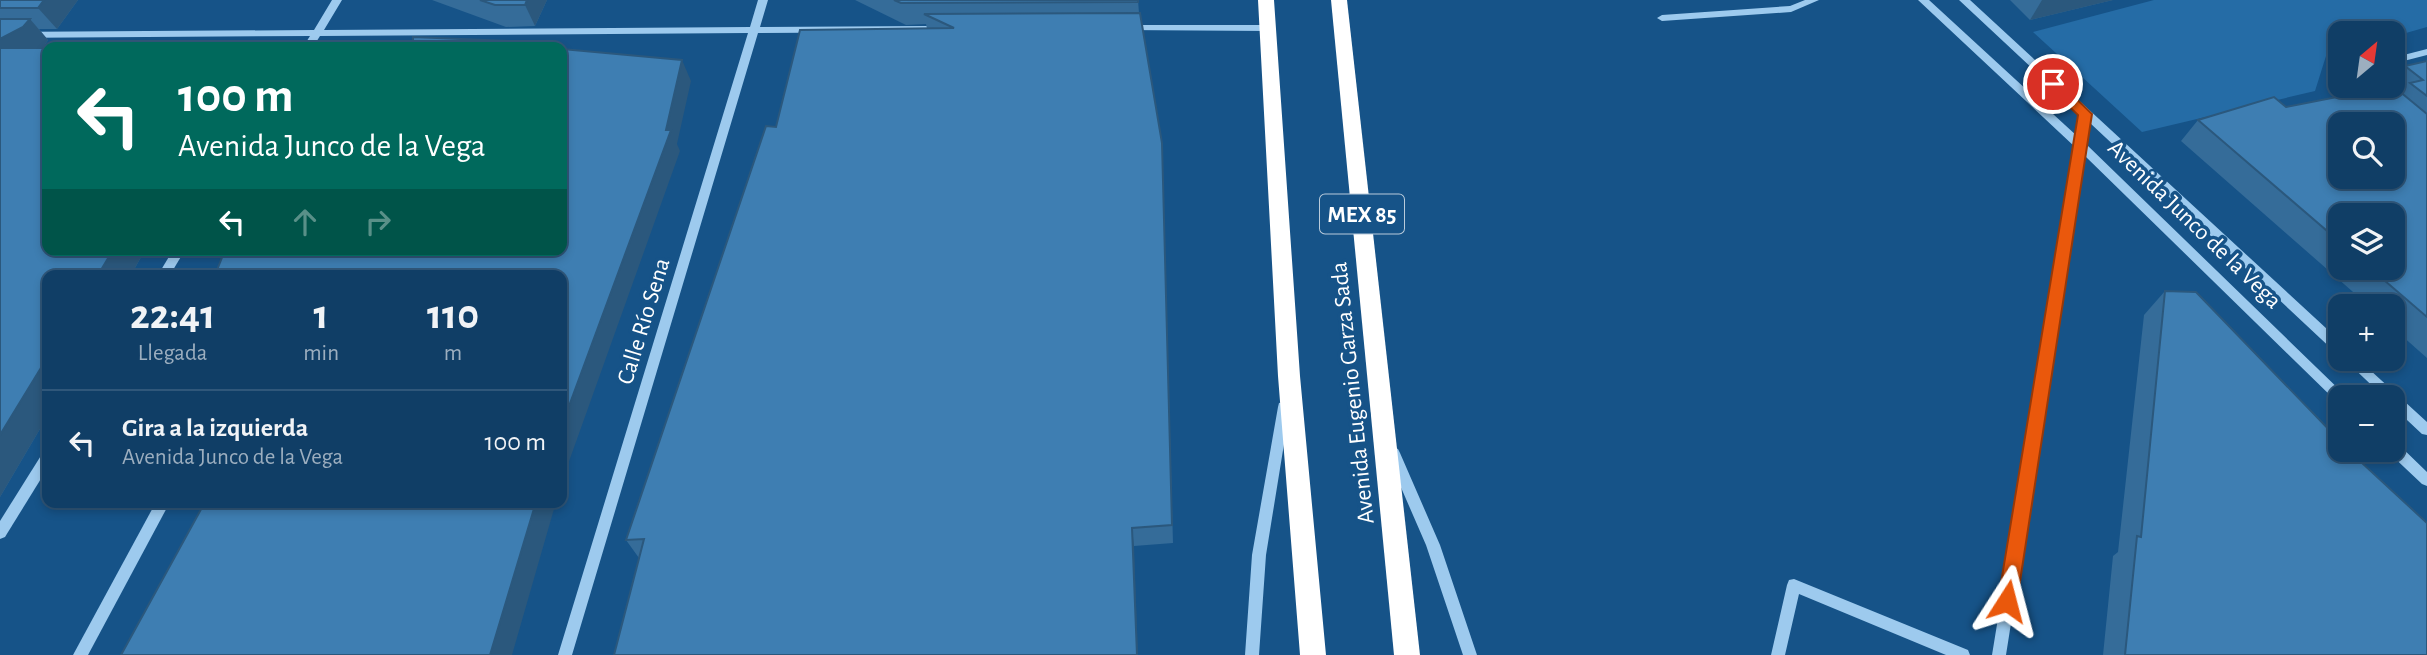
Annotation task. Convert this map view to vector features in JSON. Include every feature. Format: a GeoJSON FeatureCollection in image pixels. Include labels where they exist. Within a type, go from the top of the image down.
{"type":"FeatureCollection","features":[{"type":"Feature","properties":{"kind":"highway"},"geometry":{"type":"LineString","coordinates":[[1266,0],[1289,376],[1313,655]]}},
{"type":"Feature","properties":{"kind":"highway","name":"Avenida Eugenio Garza Sada"},"geometry":{"type":"LineString","coordinates":[[1339,0],[1407,655]]}},
{"type":"Feature","properties":{"kind":"street"},"geometry":{"type":"LineString","coordinates":[[311,42],[337,0]]}},
{"type":"Feature","properties":{"kind":"street","name":"Calle Río Sena"},"geometry":{"type":"LineString","coordinates":[[565,655],[763,0]]}},
{"type":"Feature","properties":{"kind":"street"},"geometry":{"type":"LineString","coordinates":[[1662,18],[1791,9],[1814,0]]}},
{"type":"Feature","properties":{"kind":"street","name":"Avenida Junco de la Vega"},"geometry":{"type":"LineString","coordinates":[[1923,0],[2080,145],[2329,385]]}},
{"type":"Feature","properties":{"kind":"street","name":"Avenida Junco de la Vega"},"geometry":{"type":"LineString","coordinates":[[1964,0],[2328,338]]}},
{"type":"Feature","properties":{"kind":"street"},"geometry":{"type":"LineString","coordinates":[[1114,28],[1267,28]]}},
{"type":"Feature","properties":{"kind":"street"},"geometry":{"type":"LineString","coordinates":[[0,35],[934,29]]}},
{"type":"Feature","properties":{"kind":"street"},"geometry":{"type":"LineString","coordinates":[[2405,58],[2427,52]]}},
{"type":"Feature","properties":{"kind":"street"},"geometry":{"type":"LineString","coordinates":[[2372,98],[2389,112]]}},
{"type":"Feature","properties":{"kind":"street"},"geometry":{"type":"LineString","coordinates":[[1999,655],[2085,114]]}},
{"type":"Feature","properties":{"kind":"street"},"geometry":{"type":"LineString","coordinates":[[2363,371],[2378,385]]}},
{"type":"Feature","properties":{"kind":"street"},"geometry":{"type":"LineString","coordinates":[[1252,655],[1259,555],[1289,376]]}},
{"type":"Feature","properties":{"kind":"street"},"geometry":{"type":"LineString","coordinates":[[2405,410],[2427,430]]}},
{"type":"Feature","properties":{"kind":"street"},"geometry":{"type":"LineString","coordinates":[[1383,429],[1433,545],[1470,655]]}},
{"type":"Feature","properties":{"kind":"street"},"geometry":{"type":"LineString","coordinates":[[2405,459],[2427,480]]}},
{"type":"Feature","properties":{"kind":"street"},"geometry":{"type":"LineString","coordinates":[[0,533],[42,466]]}},
{"type":"Feature","properties":{"kind":"street"},"geometry":{"type":"LineString","coordinates":[[80,655],[160,508]]}},
{"type":"Feature","properties":{"kind":"street"},"geometry":{"type":"LineString","coordinates":[[1778,655],[1794,586],[1963,655]]}},
{"type":"Feature","properties":{"kind":"shaded area"},"geometry":{"type":"Polygon","coordinates":[[[2154,0],[2427,0],[2427,27],[2405,33],[2405,21],[2328,21],[2328,55],[2315,91],[2142,132],[2033,32],[2154,0]]]}},
{"type":"Feature","properties":{"kind":"building"},"geometry":{"type":"Polygon","coordinates":[[[0,0],[44,0],[38,8],[0,8],[0,0]]]}},
{"type":"Feature","properties":{"kind":"building"},"geometry":{"type":"Polygon","coordinates":[[[480,0],[527,0],[525,5],[495,5],[480,0]]]}},
{"type":"Feature","properties":{"kind":"building"},"geometry":{"type":"Polygon","coordinates":[[[894,0],[1138,0],[1138,2],[901,3],[894,0]]]}},
{"type":"Feature","properties":{"kind":"building"},"geometry":{"type":"Polygon","coordinates":[[[1140,13],[1162,143],[1172,525],[1132,528],[1137,655],[614,655],[644,539],[626,540],[766,126],[776,127],[800,30],[954,28],[924,14],[1140,13]]]}},
{"type":"Feature","properties":{"kind":"building"},"geometry":{"type":"Polygon","coordinates":[[[0,19],[30,19],[23,27],[0,39],[0,19]]]}},
{"type":"Feature","properties":{"kind":"building"},"geometry":{"type":"Polygon","coordinates":[[[413,37],[509,41],[508,42],[413,42],[413,37]]]}},
{"type":"Feature","properties":{"kind":"building"},"geometry":{"type":"Polygon","coordinates":[[[0,48],[42,48],[42,256],[109,256],[101,270],[42,270],[42,366],[0,435],[0,48]]]}},
{"type":"Feature","properties":{"kind":"building"},"geometry":{"type":"Polygon","coordinates":[[[567,49],[682,60],[666,130],[671,130],[567,411],[567,270],[217,270],[223,256],[567,256],[567,49]]]}},
{"type":"Feature","properties":{"kind":"building"},"geometry":{"type":"Polygon","coordinates":[[[2427,61],[2427,96],[2410,83],[2423,80],[2405,66],[2427,61]]]}},
{"type":"Feature","properties":{"kind":"building"},"geometry":{"type":"Polygon","coordinates":[[[2405,96],[2427,114],[2427,317],[2405,298],[2405,294],[2400,294],[2384,280],[2405,280],[2405,203],[2328,203],[2328,232],[2198,120],[2274,97],[2286,107],[2332,98],[2405,98],[2405,96]]]}},
{"type":"Feature","properties":{"kind":"building"},"geometry":{"type":"Polygon","coordinates":[[[2165,291],[2196,292],[2328,429],[2328,462],[2361,462],[2427,523],[2427,655],[2125,655],[2137,536],[2141,537],[2165,291]]]}},
{"type":"Feature","properties":{"kind":"building"},"geometry":{"type":"Polygon","coordinates":[[[202,508],[534,508],[490,655],[121,655],[202,508]]]}},
{"type":"Feature","properties":{"kind":"route"},"geometry":{"type":"LineString","coordinates":[[2007,601],[2085,114],[2053,84]]}}]}
